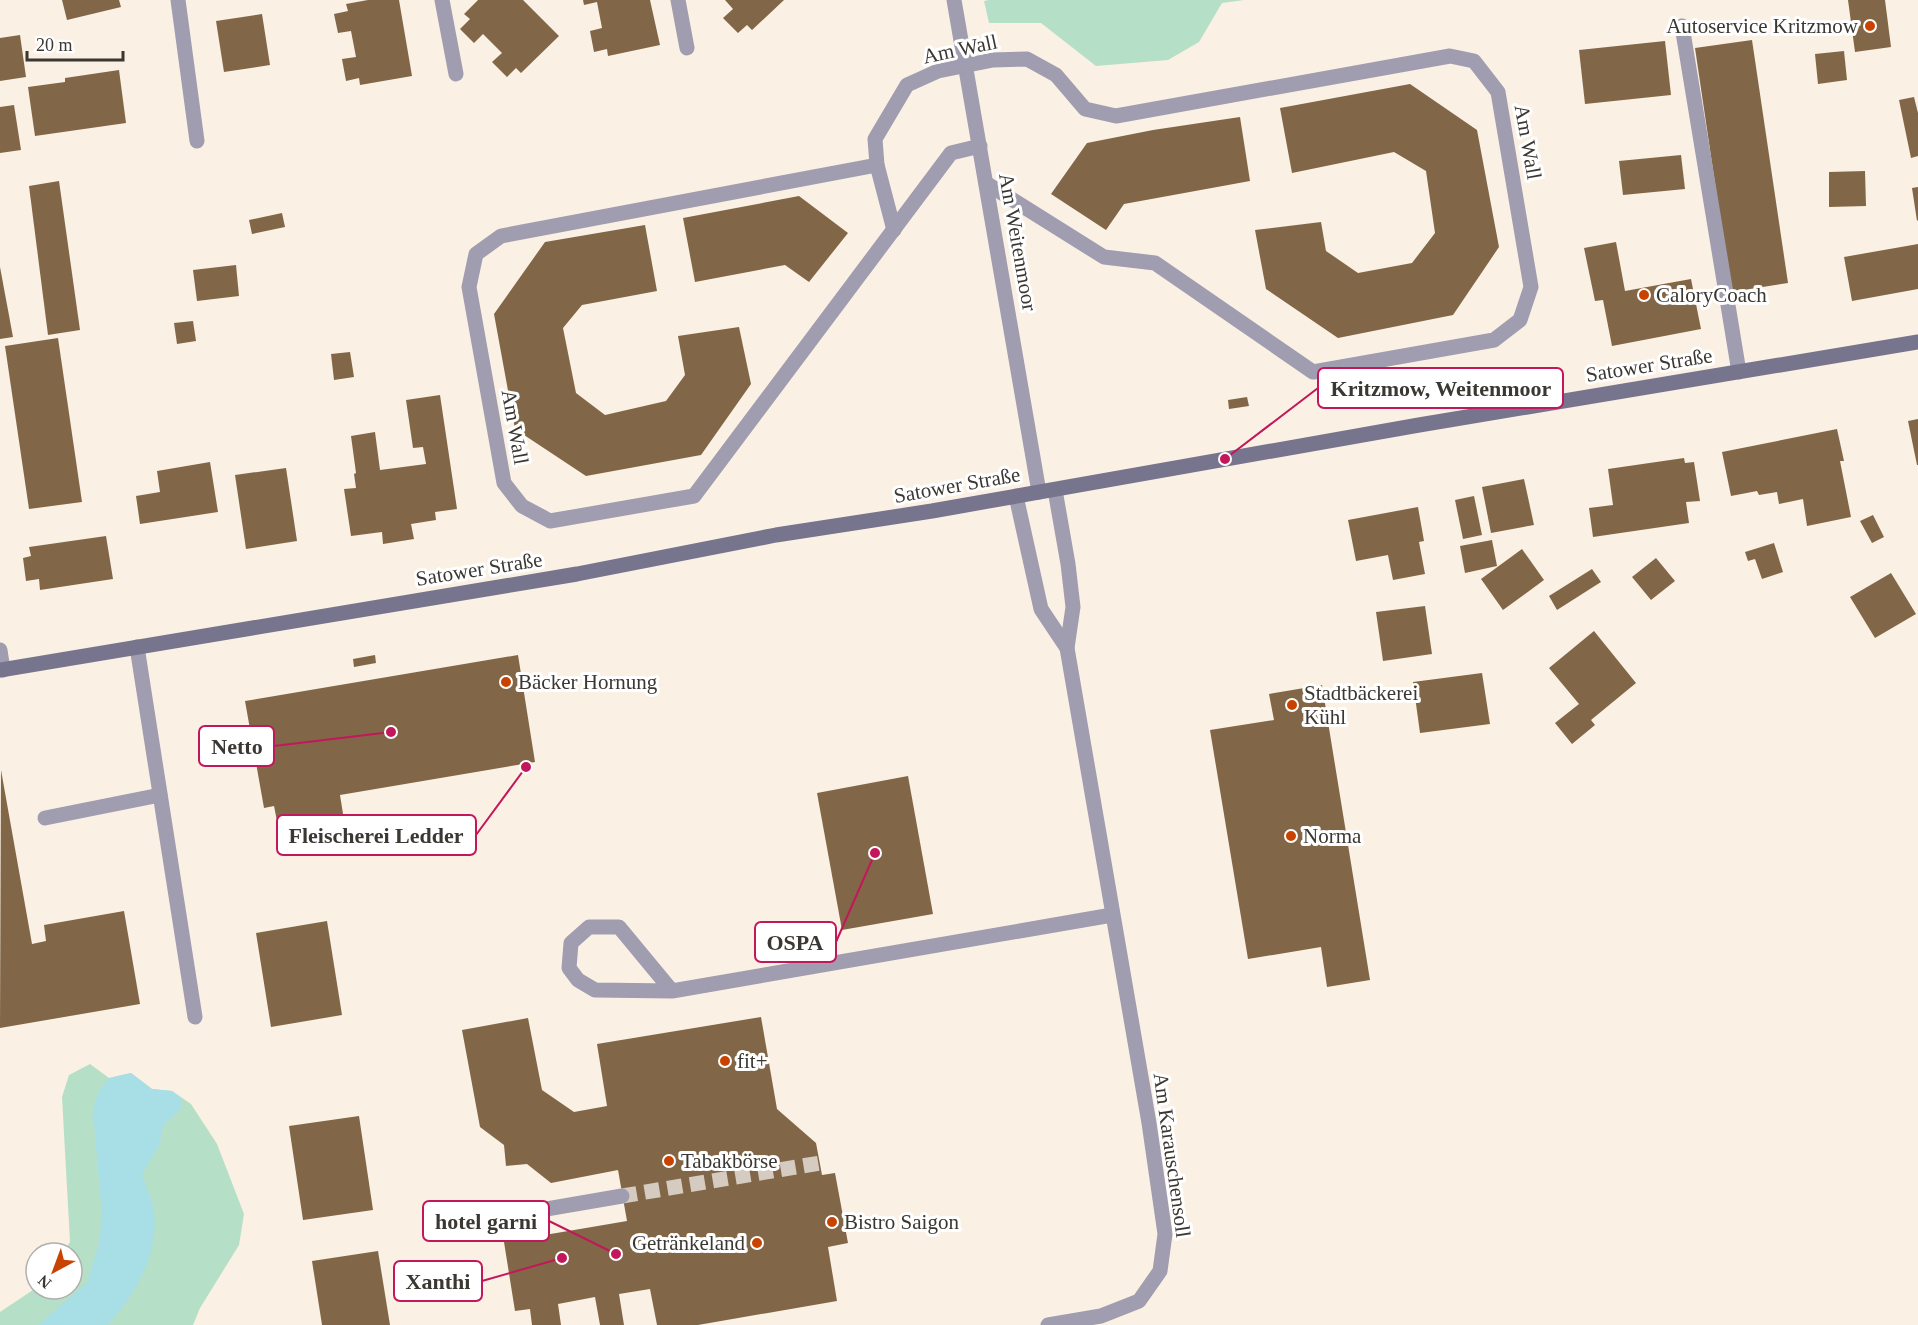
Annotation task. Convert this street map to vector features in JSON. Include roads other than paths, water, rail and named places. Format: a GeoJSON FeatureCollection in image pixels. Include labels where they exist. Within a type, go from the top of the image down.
{"type":"FeatureCollection","features":[{"type":"Feature","properties":{"kind":"main road","name":"Satower Straße"},"geometry":{"type":"LineString","coordinates":[[2,670],[577,574],[776,535],[1055,490],[1419,425],[1918,342]]}},
{"type":"Feature","properties":{"kind":"street"},"geometry":{"type":"LineString","coordinates":[[178,0],[197,141]]}},
{"type":"Feature","properties":{"kind":"street"},"geometry":{"type":"LineString","coordinates":[[442,0],[456,74]]}},
{"type":"Feature","properties":{"kind":"street"},"geometry":{"type":"LineString","coordinates":[[678,0],[687,48]]}},
{"type":"Feature","properties":{"kind":"street","name":"Am Weitenmoor"},"geometry":{"type":"LineString","coordinates":[[954,0],[1039,492]]}},
{"type":"Feature","properties":{"kind":"street"},"geometry":{"type":"LineString","coordinates":[[1682,26],[1739,372]]}},
{"type":"Feature","properties":{"kind":"street","name":"Am Wall"},"geometry":{"type":"LineString","coordinates":[[894,230],[877,165],[875,140],[907,85],[938,71],[993,60],[1027,59],[1056,75],[1085,109],[1116,116],[1450,56],[1474,61],[1498,92],[1531,287],[1520,320],[1494,340],[1313,372],[1155,263],[1104,257],[986,183]]}},
{"type":"Feature","properties":{"kind":"street","name":"Am Wall"},"geometry":{"type":"LineString","coordinates":[[877,165],[501,236],[476,254],[469,287],[504,483],[522,506],[550,521],[694,496],[951,153],[980,146]]}},
{"type":"Feature","properties":{"kind":"street","name":"Am Karauschensoll"},"geometry":{"type":"LineString","coordinates":[[1048,1325],[1101,1316],[1139,1301],[1160,1271],[1165,1234],[1149,1123],[1067,648],[1073,607],[1055,490]]}},
{"type":"Feature","properties":{"kind":"street","name":"Am Karauschensoll"},"geometry":{"type":"LineString","coordinates":[[1016,496],[1041,609],[1067,648]]}},
{"type":"Feature","properties":{"kind":"street"},"geometry":{"type":"LineString","coordinates":[[136,647],[195,1017]]}},
{"type":"Feature","properties":{"kind":"street","name":"Satower Straße"},"geometry":{"type":"LineString","coordinates":[[0,650],[2,670]]}},
{"type":"Feature","properties":{"kind":"street"},"geometry":{"type":"LineString","coordinates":[[45,818],[160,795]]}},
{"type":"Feature","properties":{"kind":"street"},"geometry":{"type":"LineString","coordinates":[[672,991],[619,927],[589,927],[571,943],[569,968],[578,980],[595,990],[672,991],[1112,915]]}},
{"type":"Feature","properties":{"kind":"street"},"geometry":{"type":"LineString","coordinates":[[482,1220],[622,1196]]}},
{"type":"Feature","properties":{"kind":"water"},"geometry":{"type":"Polygon","coordinates":[[[131,1073],[152,1089],[172,1091],[180,1097],[182,1107],[163,1126],[159,1146],[142,1174],[154,1210],[155,1226],[149,1257],[136,1287],[107,1325],[38,1325],[66,1301],[84,1301],[84,1286],[87,1283],[99,1244],[102,1215],[93,1111],[98,1093],[109,1078],[131,1073]]]}},
{"type":"Feature","properties":{"kind":"tunnel"},"geometry":{"type":"LineString","coordinates":[[622,1196],[820,1163]]}},
{"type":"Feature","properties":{"kind":"place","name":"Autoservice Kritzmow"},"geometry":{"type":"Point","coordinates":[1870,26]}},
{"type":"Feature","properties":{"kind":"place","name":"CaloryCoach"},"geometry":{"type":"Point","coordinates":[1644,295]}},
{"type":"Feature","properties":{"kind":"place","name":"Kritzmow, Weitenmoor"},"geometry":{"type":"Point","coordinates":[1225,459]}},
{"type":"Feature","properties":{"kind":"place","name":"Bäcker Hornung"},"geometry":{"type":"Point","coordinates":[506,682]}},
{"type":"Feature","properties":{"kind":"place","name":"Stadtbäckerei Kühl"},"geometry":{"type":"Point","coordinates":[1292,705]}},
{"type":"Feature","properties":{"kind":"place","name":"Netto"},"geometry":{"type":"Point","coordinates":[391,732]}},
{"type":"Feature","properties":{"kind":"place","name":"Fleischerei Ledder"},"geometry":{"type":"Point","coordinates":[526,767]}},
{"type":"Feature","properties":{"kind":"place","name":"Norma"},"geometry":{"type":"Point","coordinates":[1291,836]}},
{"type":"Feature","properties":{"kind":"place","name":"OSPA"},"geometry":{"type":"Point","coordinates":[875,853]}},
{"type":"Feature","properties":{"kind":"place","name":"fit+"},"geometry":{"type":"Point","coordinates":[725,1061]}},
{"type":"Feature","properties":{"kind":"place","name":"Tabakbörse"},"geometry":{"type":"Point","coordinates":[669,1161]}},
{"type":"Feature","properties":{"kind":"place","name":"Bistro Saigon"},"geometry":{"type":"Point","coordinates":[832,1222]}},
{"type":"Feature","properties":{"kind":"place","name":"Getränkeland"},"geometry":{"type":"Point","coordinates":[757,1243]}},
{"type":"Feature","properties":{"kind":"place","name":"hotel garni"},"geometry":{"type":"Point","coordinates":[616,1254]}},
{"type":"Feature","properties":{"kind":"place","name":"Xanthi"},"geometry":{"type":"Point","coordinates":[562,1258]}}]}
